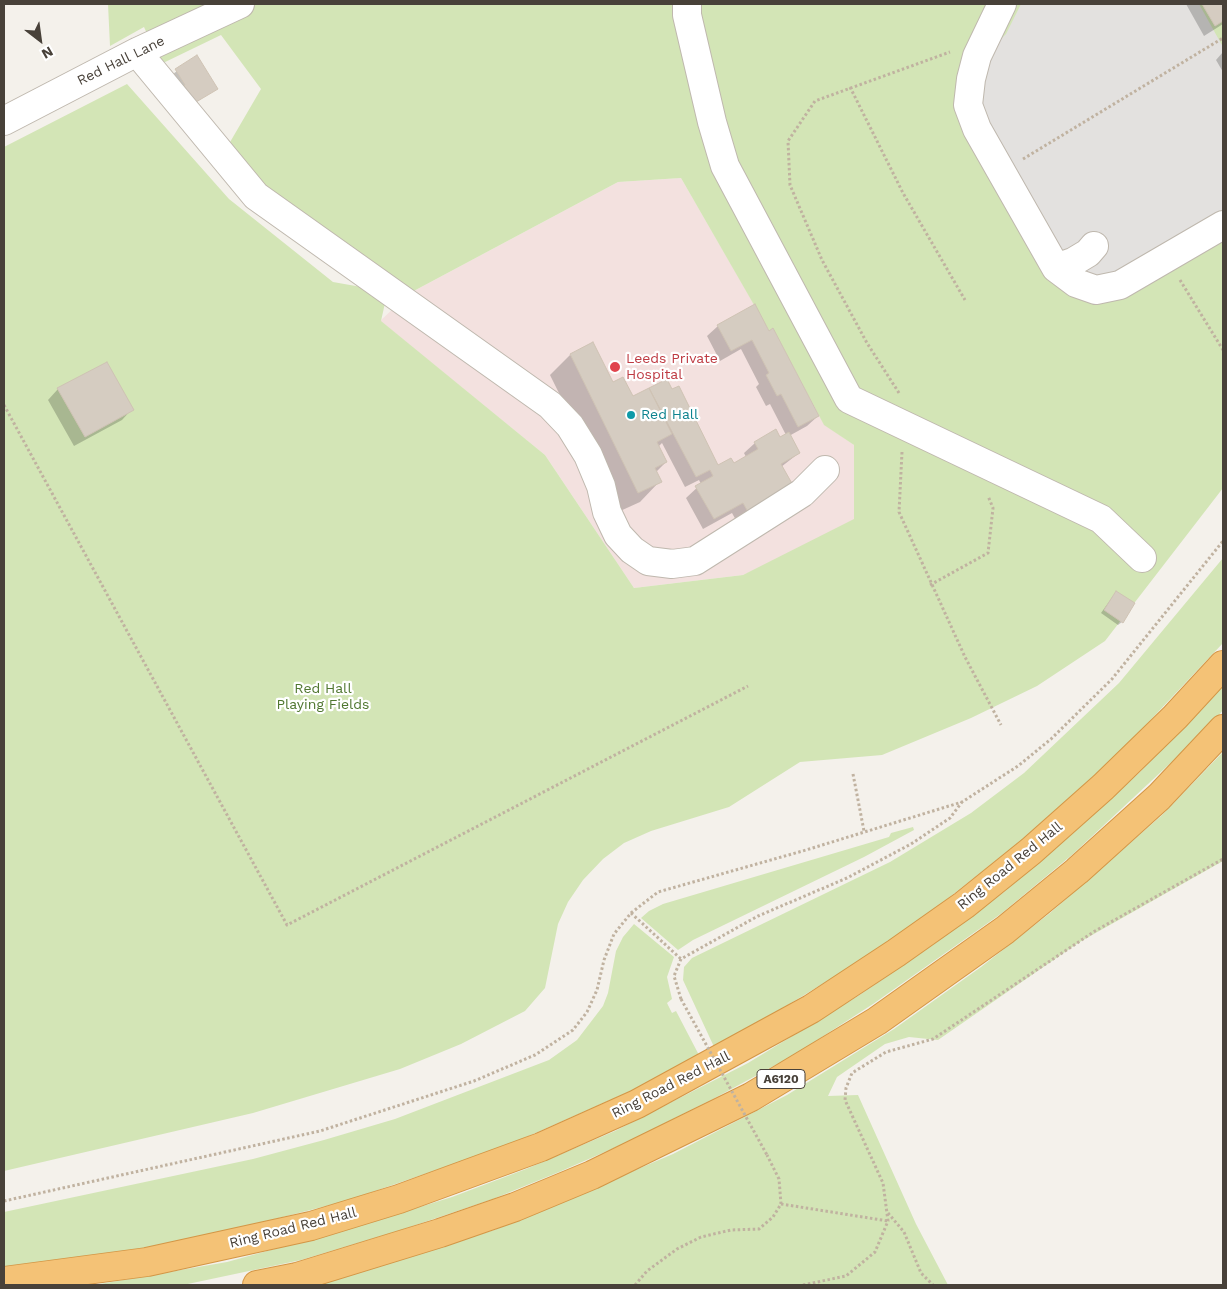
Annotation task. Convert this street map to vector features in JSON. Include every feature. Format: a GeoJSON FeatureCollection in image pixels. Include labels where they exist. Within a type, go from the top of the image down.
{"type":"FeatureCollection","features":[{"type":"Feature","properties":{"kind":"highway","name":"Ring Road Red Hall"},"geometry":{"type":"LineString","coordinates":[[4,1281],[147,1262],[311,1226],[399,1199],[541,1147],[638,1104],[811,1009],[964,905],[1031,851],[1103,787],[1175,718],[1223,665]]}},
{"type":"Feature","properties":{"kind":"highway","name":"A6120"},"geometry":{"type":"LineString","coordinates":[[256,1285],[297,1277],[402,1245],[515,1206],[592,1175],[751,1097],[877,1021],[1005,930],[1077,871],[1159,797],[1223,729]]}},
{"type":"Feature","properties":{"kind":"street","name":"Red Hall Lane"},"geometry":{"type":"LineString","coordinates":[[4,121],[137,52],[240,4]]}},
{"type":"Feature","properties":{"kind":"street"},"geometry":{"type":"LineString","coordinates":[[687,4],[712,122],[725,166],[849,399],[1101,519],[1142,558]]}},
{"type":"Feature","properties":{"kind":"street"},"geometry":{"type":"LineString","coordinates":[[1002,4],[977,56],[970,79],[968,105],[977,129],[1056,268],[1076,283],[1096,290],[1120,285],[1223,225]]}},
{"type":"Feature","properties":{"kind":"street"},"geometry":{"type":"LineString","coordinates":[[137,52],[256,196],[550,405],[570,426],[588,455],[602,486],[607,512],[618,535],[632,550],[648,561],[672,564],[694,561],[802,493],[825,470]]}},
{"type":"Feature","properties":{"kind":"street"},"geometry":{"type":"LineString","coordinates":[[1056,268],[1073,262],[1088,253],[1094,246]]}},
{"type":"Feature","properties":{"kind":"path"},"geometry":{"type":"LineString","coordinates":[[987,32],[946,55],[815,100],[788,142],[790,185],[822,260],[867,343],[899,394],[907,411],[899,468],[899,512],[930,585],[1001,725]]}},
{"type":"Feature","properties":{"kind":"path"},"geometry":{"type":"LineString","coordinates":[[1001,172],[1223,38]]}},
{"type":"Feature","properties":{"kind":"path"},"geometry":{"type":"LineString","coordinates":[[850,87],[902,193],[966,300]]}},
{"type":"Feature","properties":{"kind":"path"},"geometry":{"type":"LineString","coordinates":[[1167,258],[1223,350]]}},
{"type":"Feature","properties":{"kind":"path"},"geometry":{"type":"LineString","coordinates":[[4,405],[287,925],[748,686]]}},
{"type":"Feature","properties":{"kind":"path"},"geometry":{"type":"LineString","coordinates":[[930,585],[988,553],[993,508],[987,494]]}},
{"type":"Feature","properties":{"kind":"path"},"geometry":{"type":"LineString","coordinates":[[4,1201],[320,1131],[474,1081],[535,1055],[573,1030],[587,1012],[597,990],[604,960],[614,934],[631,913],[658,892],[806,850],[962,802],[1018,766],[1082,710],[1140,646],[1223,542]]}},
{"type":"Feature","properties":{"kind":"path"},"geometry":{"type":"LineString","coordinates":[[853,774],[864,831]]}},
{"type":"Feature","properties":{"kind":"path"},"geometry":{"type":"LineString","coordinates":[[635,1285],[647,1270],[677,1249],[701,1237],[731,1230],[759,1229],[772,1217],[781,1204],[779,1179],[681,998],[674,976],[681,959],[758,916],[847,878],[911,844],[950,818],[962,802]]}},
{"type":"Feature","properties":{"kind":"path"},"geometry":{"type":"LineString","coordinates":[[803,1285],[846,1276],[875,1252],[888,1221],[883,1183],[845,1100],[846,1088],[852,1073],[886,1052],[933,1038],[1095,931],[1223,859]]}},
{"type":"Feature","properties":{"kind":"path"},"geometry":{"type":"LineString","coordinates":[[631,913],[681,959]]}},
{"type":"Feature","properties":{"kind":"path"},"geometry":{"type":"LineString","coordinates":[[781,1204],[888,1221]]}},
{"type":"Feature","properties":{"kind":"path"},"geometry":{"type":"LineString","coordinates":[[888,1213],[904,1232],[921,1273],[933,1285]]}},
{"type":"Feature","properties":{"kind":"shaded area"},"geometry":{"type":"Polygon","coordinates":[[[1021,4],[1199,4],[1223,47],[1223,213],[1110,279],[1094,281],[1063,263],[973,109],[976,89],[998,42],[1006,34],[1021,4]]]}},
{"type":"Feature","properties":{"kind":"shaded area","name":"Leeds Private Hospital"},"geometry":{"type":"Polygon","coordinates":[[[681,178],[769,330],[773,328],[824,424],[854,445],[854,527],[743,575],[634,588],[545,455],[380,321],[410,293],[618,182],[681,178]]]}},
{"type":"Feature","properties":{"kind":"green space","name":"Red Hall Playing Fields"},"geometry":{"type":"Polygon","coordinates":[[[108,4],[1223,4],[1223,488],[1105,641],[1037,686],[971,718],[882,755],[800,762],[729,807],[651,831],[624,843],[603,859],[583,880],[568,902],[558,924],[545,988],[525,1011],[461,1044],[400,1069],[253,1113],[4,1171],[4,147],[127,84],[229,199],[333,282],[367,288],[387,294],[381,321],[545,455],[634,588],[743,575],[854,519],[854,445],[824,425],[773,329],[769,331],[681,178],[618,182],[410,293],[256,184],[226,149],[261,89],[221,35],[161,64],[144,27],[110,46],[108,4]]]}},
{"type":"Feature","properties":{"kind":"green space"},"geometry":{"type":"Polygon","coordinates":[[[1223,558],[1223,643],[1126,746],[1037,828],[946,900],[862,960],[715,1049],[683,980],[684,967],[692,958],[890,862],[971,813],[1024,773],[1119,683],[1223,558]]]}},
{"type":"Feature","properties":{"kind":"green space"},"geometry":{"type":"Polygon","coordinates":[[[1223,686],[1223,710],[1208,728],[1073,854],[1002,913],[873,1004],[794,1055],[713,1099],[630,1141],[559,1172],[493,1199],[401,1230],[301,1260],[183,1285],[94,1285],[227,1262],[358,1226],[452,1197],[526,1169],[615,1131],[748,1063],[858,996],[930,947],[1004,892],[1071,835],[1139,773],[1223,686]]]}},
{"type":"Feature","properties":{"kind":"green space"},"geometry":{"type":"Polygon","coordinates":[[[1223,752],[1223,861],[1078,943],[938,1040],[909,1037],[885,1044],[837,1077],[828,1096],[858,1095],[916,1224],[948,1285],[316,1285],[494,1230],[673,1154],[787,1095],[894,1029],[981,967],[1050,913],[1161,816],[1223,752]]]}},
{"type":"Feature","properties":{"kind":"green space"},"geometry":{"type":"Polygon","coordinates":[[[913,827],[914,830],[864,857],[693,940],[678,950],[641,918],[649,911],[663,904],[889,837],[891,833],[913,827]]]}},
{"type":"Feature","properties":{"kind":"green space"},"geometry":{"type":"Polygon","coordinates":[[[634,924],[674,957],[667,977],[672,999],[667,1003],[672,1013],[676,1011],[700,1057],[649,1083],[506,1146],[346,1201],[204,1237],[131,1251],[4,1267],[4,1212],[253,1159],[324,1140],[395,1119],[549,1060],[577,1040],[603,1006],[608,993],[616,951],[623,937],[634,924]]]}},
{"type":"Feature","properties":{"kind":"building"},"geometry":{"type":"Polygon","coordinates":[[[1202,4],[1223,4],[1223,21],[1215,26],[1202,4]]]}},
{"type":"Feature","properties":{"kind":"building"},"geometry":{"type":"Polygon","coordinates":[[[197,55],[218,89],[191,105],[180,88],[185,85],[175,69],[197,55]]]}},
{"type":"Feature","properties":{"kind":"building"},"geometry":{"type":"Polygon","coordinates":[[[755,304],[769,331],[773,328],[819,416],[798,427],[781,394],[777,396],[766,375],[769,373],[752,340],[731,351],[717,325],[755,304]]]}},
{"type":"Feature","properties":{"kind":"building","name":"Red Hall"},"geometry":{"type":"Polygon","coordinates":[[[593,342],[613,382],[623,377],[633,396],[649,388],[672,434],[657,442],[667,462],[655,468],[662,482],[638,493],[570,354],[593,342]]]}},
{"type":"Feature","properties":{"kind":"building"},"geometry":{"type":"Polygon","coordinates":[[[107,362],[134,410],[85,437],[57,388],[107,362]]]}},
{"type":"Feature","properties":{"kind":"building"},"geometry":{"type":"Polygon","coordinates":[[[667,379],[672,389],[679,386],[718,465],[731,458],[734,463],[758,449],[754,442],[776,429],[780,437],[789,432],[800,453],[781,464],[794,487],[748,512],[743,503],[714,519],[695,486],[713,476],[710,470],[696,477],[649,388],[667,379]]]}},
{"type":"Feature","properties":{"kind":"building"},"geometry":{"type":"Polygon","coordinates":[[[1116,591],[1135,603],[1123,623],[1104,610],[1116,591]]]}},
{"type":"Feature","properties":{"kind":"place","name":"Leeds Private Hospital"},"geometry":{"type":"Point","coordinates":[615,367]}},
{"type":"Feature","properties":{"kind":"place","name":"Red Hall"},"geometry":{"type":"Point","coordinates":[631,415]}}]}
